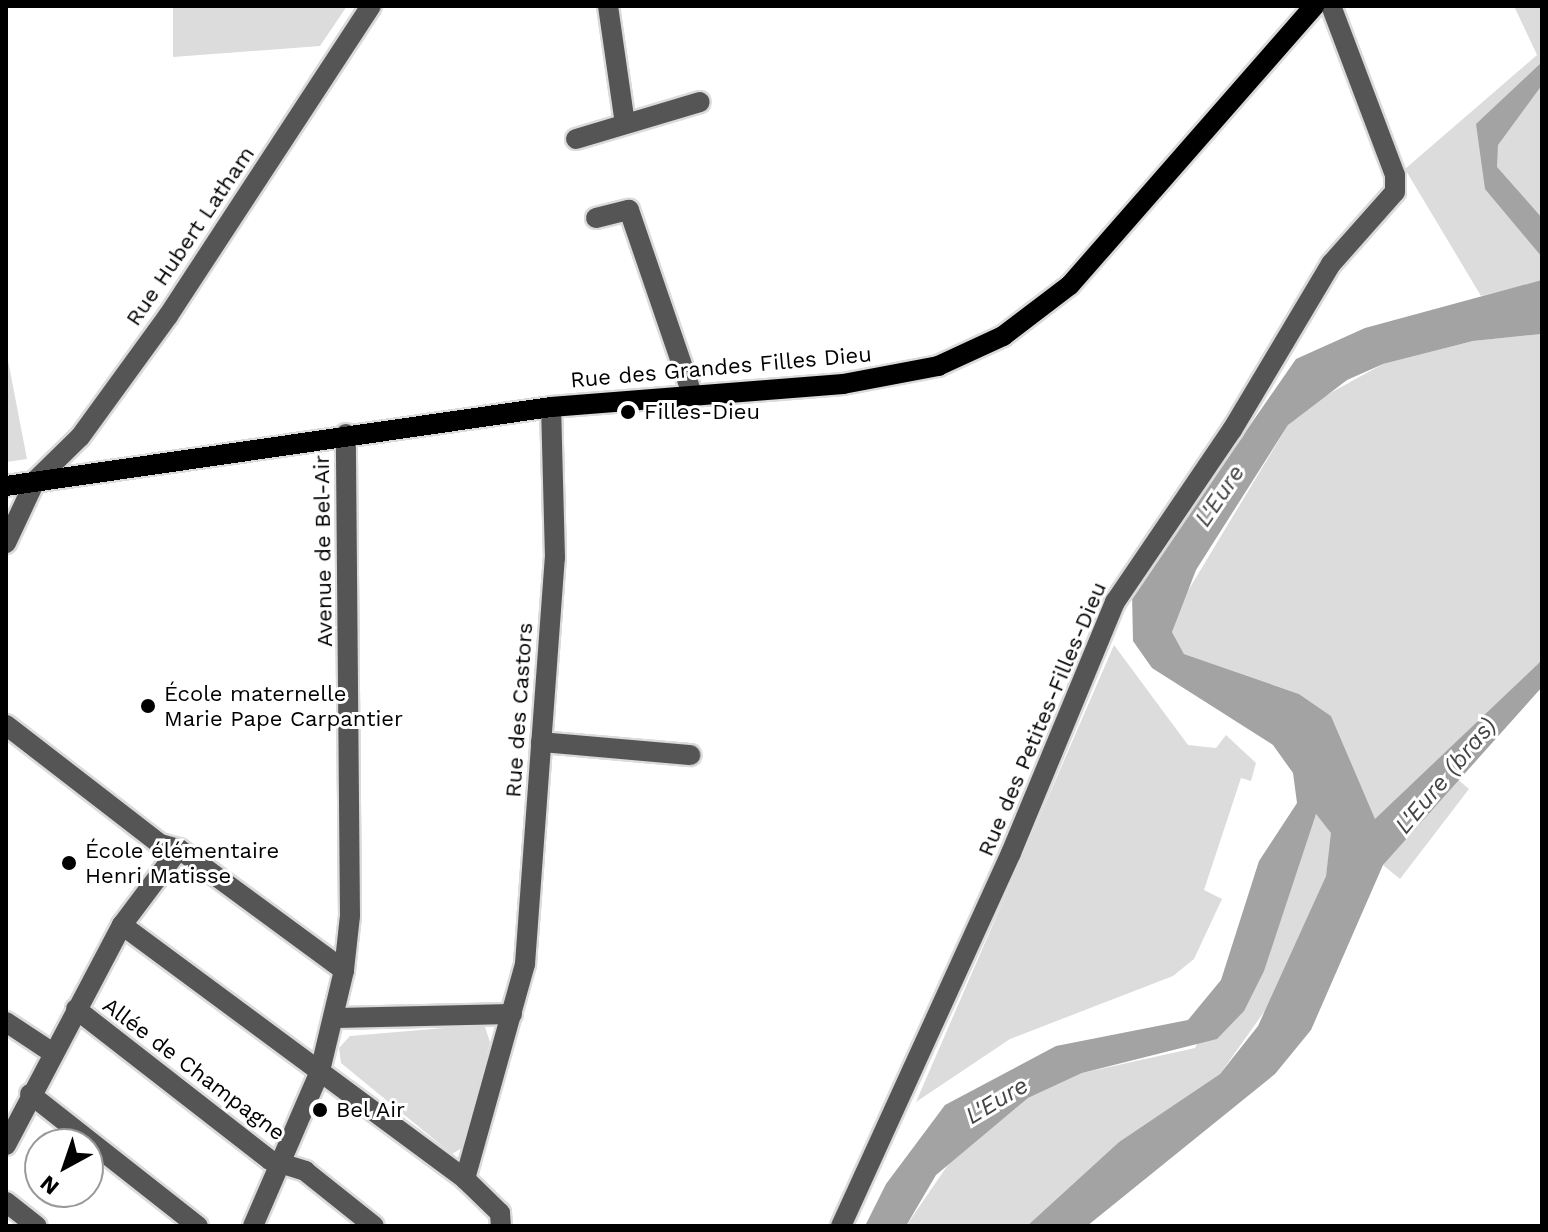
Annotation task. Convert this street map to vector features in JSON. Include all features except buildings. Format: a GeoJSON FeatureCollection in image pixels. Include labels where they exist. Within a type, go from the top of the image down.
{"type":"FeatureCollection","features":[{"type":"Feature","properties":{"kind":"main road","name":"Rue des Grandes Filles Dieu"},"geometry":{"type":"LineString","coordinates":[[6,486],[346,434],[551,407],[843,384],[938,366],[1003,336],[1070,285],[1314,6]]}},
{"type":"Feature","properties":{"kind":"street","name":"Rue Hubert Latham"},"geometry":{"type":"LineString","coordinates":[[35,481],[80,437],[168,316],[371,6]]}},
{"type":"Feature","properties":{"kind":"street"},"geometry":{"type":"LineString","coordinates":[[608,6],[625,124]]}},
{"type":"Feature","properties":{"kind":"street","name":"Rue des Petites-Filles-Dieu"},"geometry":{"type":"LineString","coordinates":[[841,1226],[1011,853],[1115,602],[1232,430],[1331,264],[1395,192],[1382,139],[1331,6]]}},
{"type":"Feature","properties":{"kind":"street"},"geometry":{"type":"LineString","coordinates":[[576,139],[700,102]]}},
{"type":"Feature","properties":{"kind":"street"},"geometry":{"type":"LineString","coordinates":[[596,218],[629,210],[692,394]]}},
{"type":"Feature","properties":{"kind":"street","name":"Rue des Castors"},"geometry":{"type":"LineString","coordinates":[[465,1179],[525,964],[555,558],[551,407]]}},
{"type":"Feature","properties":{"kind":"street","name":"Avenue de Bel-Air"},"geometry":{"type":"LineString","coordinates":[[253,1226],[285,1163],[320,1071],[336,1018],[344,970],[350,916],[346,434]]}},
{"type":"Feature","properties":{"kind":"street"},"geometry":{"type":"LineString","coordinates":[[6,543],[35,481]]}},
{"type":"Feature","properties":{"kind":"street"},"geometry":{"type":"LineString","coordinates":[[6,725],[160,844],[179,849],[344,970]]}},
{"type":"Feature","properties":{"kind":"street"},"geometry":{"type":"LineString","coordinates":[[541,742],[690,755]]}},
{"type":"Feature","properties":{"kind":"street"},"geometry":{"type":"LineString","coordinates":[[6,1145],[30,1094],[122,925],[179,849]]}},
{"type":"Feature","properties":{"kind":"street"},"geometry":{"type":"LineString","coordinates":[[122,925],[465,1179],[500,1213],[501,1226]]}},
{"type":"Feature","properties":{"kind":"street","name":"Allée de Champagne"},"geometry":{"type":"LineString","coordinates":[[76,1009],[270,1160],[285,1163],[374,1226]]}},
{"type":"Feature","properties":{"kind":"street"},"geometry":{"type":"LineString","coordinates":[[336,1018],[512,1014]]}},
{"type":"Feature","properties":{"kind":"street"},"geometry":{"type":"LineString","coordinates":[[6,1022],[53,1053]]}},
{"type":"Feature","properties":{"kind":"street"},"geometry":{"type":"LineString","coordinates":[[30,1094],[198,1226]]}},
{"type":"Feature","properties":{"kind":"street"},"geometry":{"type":"LineString","coordinates":[[6,1202],[37,1226]]}},
{"type":"Feature","properties":{"kind":"shaded area"},"geometry":{"type":"Polygon","coordinates":[[[173,6],[347,6],[320,46],[173,57],[173,6]]]}},
{"type":"Feature","properties":{"kind":"shaded area"},"geometry":{"type":"Polygon","coordinates":[[[1514,6],[1542,6],[1542,281],[1481,296],[1405,169],[1537,55],[1514,6]]]}},
{"type":"Feature","properties":{"kind":"shaded area"},"geometry":{"type":"Polygon","coordinates":[[[1542,334],[1542,660],[1375,820],[1331,716],[1299,694],[1184,654],[1172,632],[1183,599],[1288,425],[1312,403],[1383,364],[1473,341],[1542,334]]]}},
{"type":"Feature","properties":{"kind":"shaded area"},"geometry":{"type":"Polygon","coordinates":[[[6,350],[27,459],[6,462],[6,350]]]}},
{"type":"Feature","properties":{"kind":"shaded area"},"geometry":{"type":"Polygon","coordinates":[[[1114,645],[1188,745],[1216,748],[1226,735],[1256,763],[1251,781],[1241,778],[1204,890],[1222,899],[1194,959],[1173,976],[1010,1039],[916,1102],[1114,645]]]}},
{"type":"Feature","properties":{"kind":"shaded area"},"geometry":{"type":"Polygon","coordinates":[[[1456,778],[1469,789],[1400,879],[1383,865],[1456,778]]]}},
{"type":"Feature","properties":{"kind":"shaded area"},"geometry":{"type":"Polygon","coordinates":[[[1316,814],[1332,833],[1326,876],[1269,1005],[1220,1074],[1119,1142],[1027,1226],[906,1226],[952,1159],[1028,1098],[1082,1073],[1195,1048],[1316,814]]]}},
{"type":"Feature","properties":{"kind":"shaded area"},"geometry":{"type":"Polygon","coordinates":[[[485,1027],[490,1042],[465,1146],[452,1154],[341,1063],[339,1048],[350,1036],[485,1027]]]}},
{"type":"Feature","properties":{"kind":"water"},"geometry":{"type":"Polygon","coordinates":[[[1542,62],[1542,85],[1498,145],[1497,167],[1542,218],[1542,257],[1485,189],[1476,124],[1542,62]]]}},
{"type":"Feature","properties":{"kind":"water"},"geometry":{"type":"Polygon","coordinates":[[[1542,280],[1542,334],[1473,341],[1383,364],[1347,380],[1288,425],[1196,570],[1172,632],[1184,654],[1299,694],[1331,716],[1375,819],[1542,660],[1542,687],[1383,865],[1311,1030],[1275,1074],[1087,1226],[1027,1226],[1119,1142],[1220,1074],[1258,1026],[1326,876],[1331,833],[1316,814],[1264,971],[1244,1011],[1217,1039],[1082,1073],[1028,1098],[936,1175],[906,1226],[865,1226],[886,1184],[945,1105],[1056,1046],[1188,1020],[1221,980],[1259,861],[1297,803],[1293,773],[1273,745],[1152,668],[1133,641],[1132,593],[1230,444],[1235,447],[1296,359],[1365,328],[1542,280]]]}},
{"type":"Feature","properties":{"kind":"place","name":"Filles-Dieu"},"geometry":{"type":"Point","coordinates":[628,412]}},
{"type":"Feature","properties":{"kind":"place","name":"École maternelle Marie Pape Carpantier"},"geometry":{"type":"Point","coordinates":[148,706]}},
{"type":"Feature","properties":{"kind":"place","name":"École élémentaire Henri Matisse"},"geometry":{"type":"Point","coordinates":[69,863]}},
{"type":"Feature","properties":{"kind":"place","name":"Bel Air"},"geometry":{"type":"Point","coordinates":[320,1110]}},
{"type":"Feature","properties":{"kind":"water label","name":"L'Eure"},"geometry":{"type":"Point","coordinates":[1220,496]}},
{"type":"Feature","properties":{"kind":"water label","name":"L'Eure (bras)"},"geometry":{"type":"Point","coordinates":[1446,776]}},
{"type":"Feature","properties":{"kind":"water label","name":"L'Eure"},"geometry":{"type":"Point","coordinates":[997,1101]}}]}
